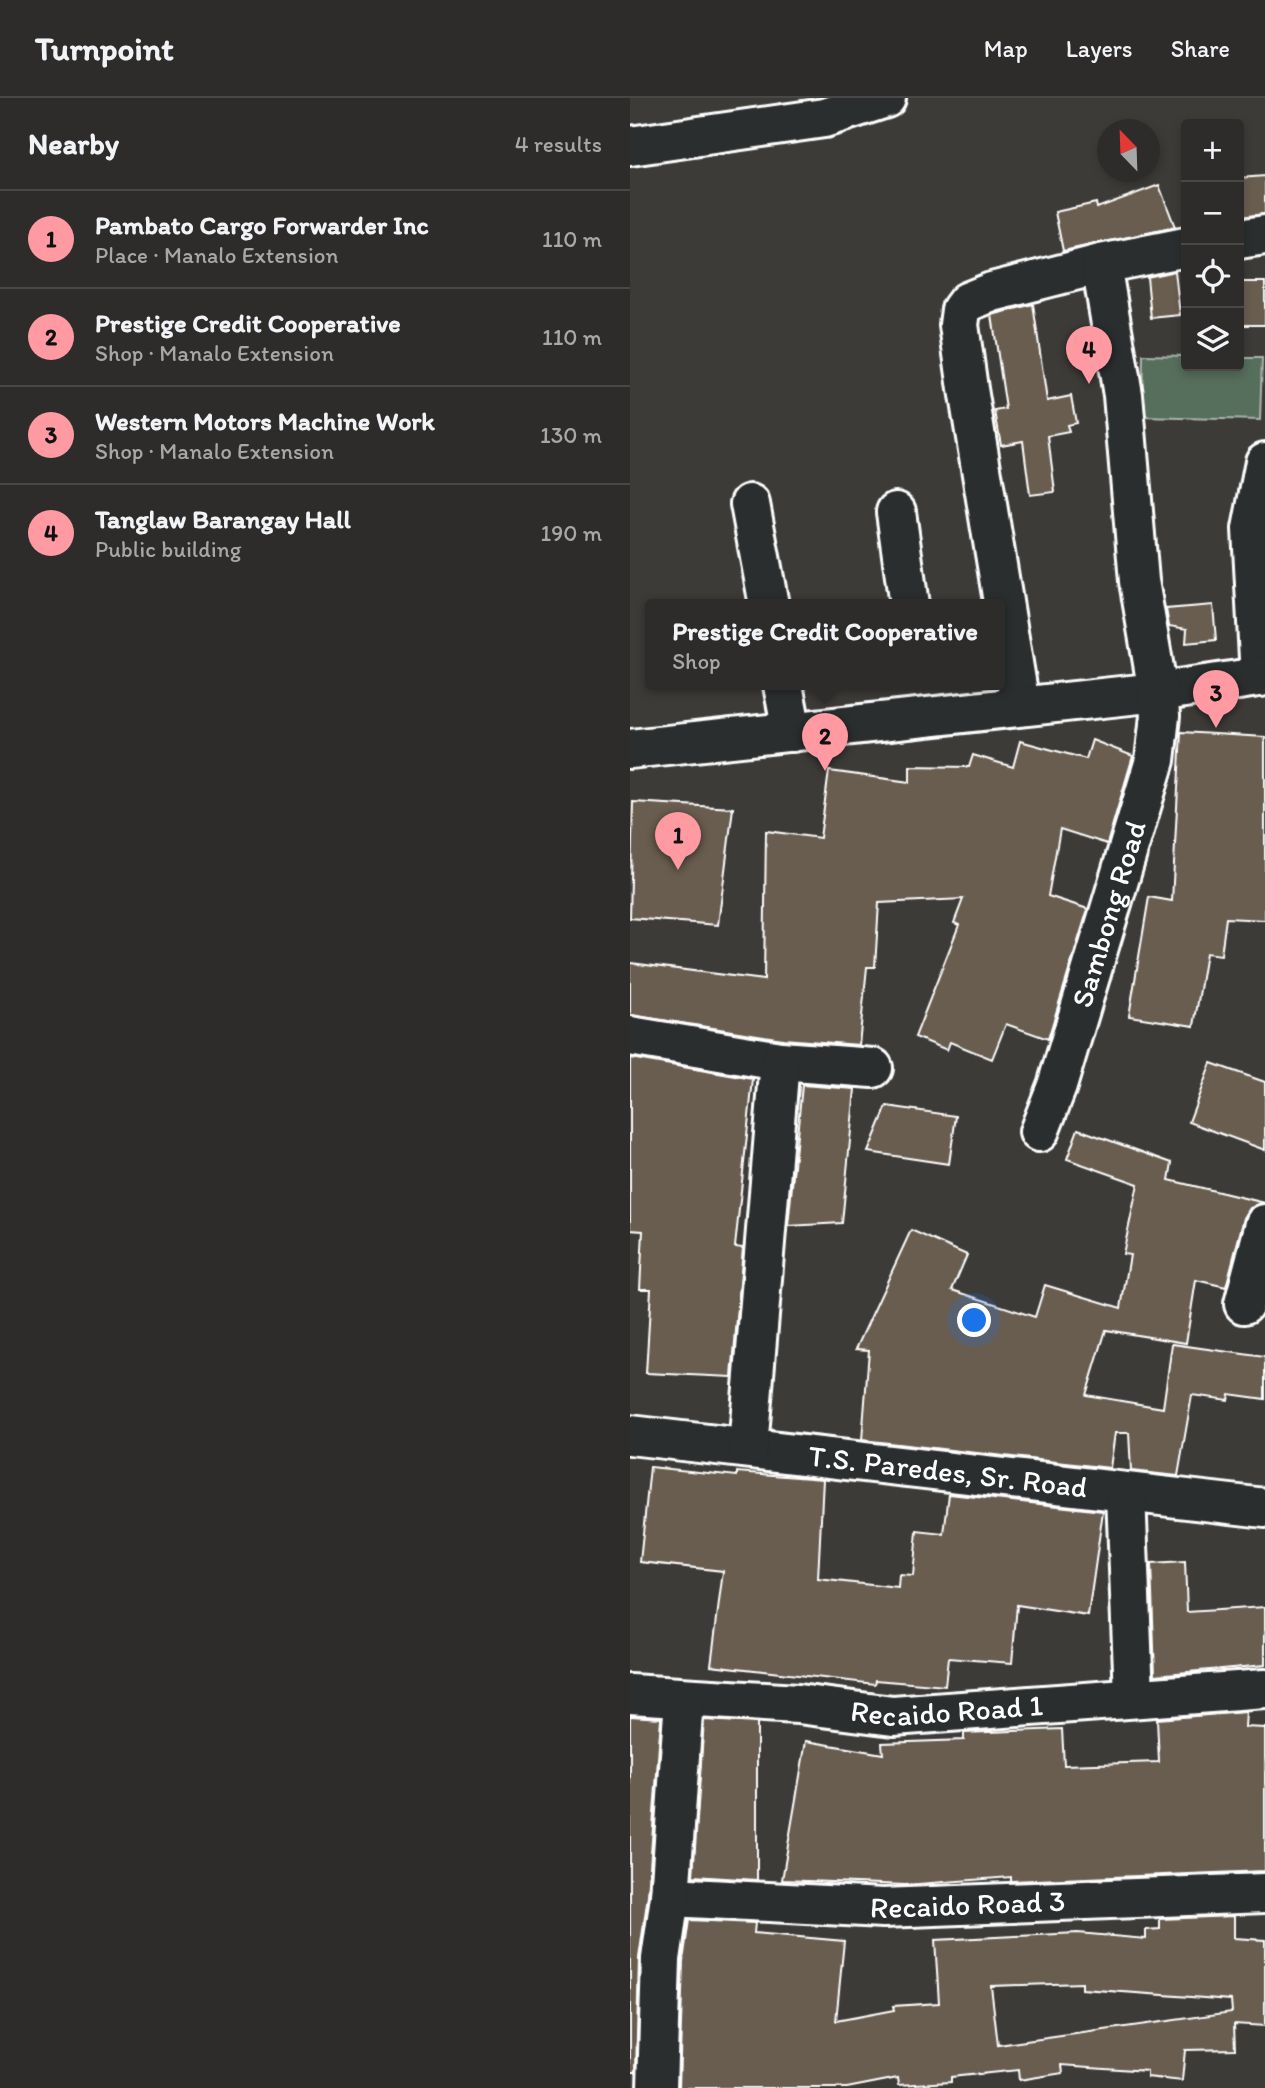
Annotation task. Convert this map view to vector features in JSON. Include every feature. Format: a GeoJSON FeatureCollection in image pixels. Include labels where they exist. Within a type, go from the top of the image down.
{"type":"FeatureCollection","features":[{"type":"Feature","properties":{"kind":"street"},"geometry":{"type":"LineString","coordinates":[[630,146],[824,118],[886,98]]}},
{"type":"Feature","properties":{"kind":"street"},"geometry":{"type":"LineString","coordinates":[[1244,238],[1265,235]]}},
{"type":"Feature","properties":{"kind":"street"},"geometry":{"type":"LineString","coordinates":[[1003,599],[959,325],[967,302],[992,292],[1101,264],[1181,248]]}},
{"type":"Feature","properties":{"kind":"street","name":"Sambong Road"},"geometry":{"type":"LineString","coordinates":[[1039,1132],[1057,1086],[1155,760],[1160,716],[1139,581],[1123,395],[1101,264]]}},
{"type":"Feature","properties":{"kind":"street"},"geometry":{"type":"LineString","coordinates":[[630,750],[792,732],[922,700],[1020,705],[1158,692],[1263,677],[1252,529],[1265,462]]}},
{"type":"Feature","properties":{"kind":"street"},"geometry":{"type":"LineString","coordinates":[[750,504],[768,599]]}},
{"type":"Feature","properties":{"kind":"street"},"geometry":{"type":"LineString","coordinates":[[896,512],[908,599]]}},
{"type":"Feature","properties":{"kind":"street"},"geometry":{"type":"LineString","coordinates":[[1005,612],[1020,705]]}},
{"type":"Feature","properties":{"kind":"street"},"geometry":{"type":"LineString","coordinates":[[784,690],[792,732]]}},
{"type":"Feature","properties":{"kind":"street"},"geometry":{"type":"LineString","coordinates":[[630,1036],[780,1061],[873,1068]]}},
{"type":"Feature","properties":{"kind":"street"},"geometry":{"type":"LineString","coordinates":[[748,1448],[780,1061]]}},
{"type":"Feature","properties":{"kind":"street"},"geometry":{"type":"LineString","coordinates":[[1244,1304],[1265,1224]]}},
{"type":"Feature","properties":{"kind":"street","name":"T.S. Paredes, Sr. Road"},"geometry":{"type":"LineString","coordinates":[[630,1435],[1265,1508]]}},
{"type":"Feature","properties":{"kind":"street"},"geometry":{"type":"LineString","coordinates":[[1126,1494],[1134,1696]]}},
{"type":"Feature","properties":{"kind":"street","name":"Recaido Road 1"},"geometry":{"type":"LineString","coordinates":[[630,1694],[798,1704],[893,1716],[1134,1696],[1265,1689]]}},
{"type":"Feature","properties":{"kind":"street"},"geometry":{"type":"LineString","coordinates":[[657,2088],[661,1959],[670,1898],[684,1699]]}},
{"type":"Feature","properties":{"kind":"street","name":"Recaido Road 3"},"geometry":{"type":"LineString","coordinates":[[670,1898],[883,1908],[1265,1893]]}},
{"type":"Feature","properties":{"kind":"green space"},"geometry":{"type":"Polygon","coordinates":[[[1143,355],[1181,356],[1181,371],[1244,371],[1244,358],[1262,358],[1260,420],[1142,417],[1143,355]]]}},
{"type":"Feature","properties":{"kind":"building"},"geometry":{"type":"Polygon","coordinates":[[[1265,176],[1265,214],[1244,216],[1244,178],[1265,176]]]}},
{"type":"Feature","properties":{"kind":"building"},"geometry":{"type":"Polygon","coordinates":[[[1159,185],[1175,227],[1063,251],[1055,212],[1096,203],[1097,208],[1159,185]]]}},
{"type":"Feature","properties":{"kind":"building"},"geometry":{"type":"Polygon","coordinates":[[[1175,271],[1180,315],[1151,318],[1147,277],[1175,271]]]}},
{"type":"Feature","properties":{"kind":"building"},"geometry":{"type":"Polygon","coordinates":[[[1244,282],[1265,282],[1265,325],[1244,325],[1244,282]]]}},
{"type":"Feature","properties":{"kind":"building"},"geometry":{"type":"Polygon","coordinates":[[[1033,304],[1047,401],[1071,396],[1076,423],[1067,425],[1069,432],[1048,436],[1055,492],[1030,495],[1023,441],[1001,445],[995,411],[1006,409],[992,315],[1033,304]]]}},
{"type":"Feature","properties":{"kind":"building"},"geometry":{"type":"Polygon","coordinates":[[[1213,605],[1216,640],[1186,643],[1187,629],[1169,626],[1166,609],[1213,605]]]}},
{"type":"Feature","properties":{"kind":"building"},"geometry":{"type":"Polygon","coordinates":[[[1181,732],[1265,737],[1265,920],[1226,918],[1221,955],[1206,953],[1194,1026],[1129,1016],[1149,897],[1172,901],[1181,732]]]}},
{"type":"Feature","properties":{"kind":"building"},"geometry":{"type":"Polygon","coordinates":[[[1092,740],[1133,756],[1107,844],[1060,829],[1048,896],[1088,909],[1048,1039],[1006,1024],[992,1059],[950,1042],[947,1050],[915,1037],[959,925],[954,923],[963,899],[879,903],[875,967],[867,967],[859,1045],[783,1039],[630,1015],[630,963],[764,980],[766,831],[820,838],[829,771],[910,782],[910,766],[969,767],[973,755],[1013,767],[1020,741],[1086,759],[1092,740]]]}},
{"type":"Feature","properties":{"kind":"building"},"geometry":{"type":"Polygon","coordinates":[[[633,802],[733,808],[718,925],[630,918],[633,802]]]}},
{"type":"Feature","properties":{"kind":"building"},"geometry":{"type":"Polygon","coordinates":[[[630,1058],[753,1079],[735,1247],[743,1248],[732,1377],[646,1373],[651,1289],[640,1289],[643,1231],[630,1230],[630,1058]]]}},
{"type":"Feature","properties":{"kind":"building"},"geometry":{"type":"Polygon","coordinates":[[[1211,1063],[1265,1082],[1265,1150],[1189,1122],[1211,1063]]]}},
{"type":"Feature","properties":{"kind":"building"},"geometry":{"type":"Polygon","coordinates":[[[802,1085],[855,1089],[842,1223],[788,1226],[802,1085]]]}},
{"type":"Feature","properties":{"kind":"building"},"geometry":{"type":"Polygon","coordinates":[[[887,1106],[956,1116],[949,1164],[868,1152],[887,1106]]]}},
{"type":"Feature","properties":{"kind":"building"},"geometry":{"type":"Polygon","coordinates":[[[1078,1129],[1172,1163],[1169,1180],[1265,1203],[1250,1208],[1244,1218],[1226,1287],[1196,1280],[1186,1343],[1106,1330],[1086,1395],[1163,1408],[1172,1344],[1265,1357],[1265,1399],[1229,1394],[1228,1400],[1192,1395],[1178,1476],[1131,1471],[1129,1433],[1115,1433],[1110,1468],[862,1440],[869,1350],[856,1349],[911,1230],[967,1255],[952,1290],[1035,1317],[1045,1285],[1121,1308],[1130,1255],[1123,1254],[1138,1184],[1067,1159],[1078,1129]]]}},
{"type":"Feature","properties":{"kind":"building"},"geometry":{"type":"Polygon","coordinates":[[[650,1467],[737,1476],[737,1472],[823,1479],[818,1579],[898,1588],[899,1575],[913,1576],[917,1531],[944,1534],[949,1494],[1103,1511],[1088,1616],[1017,1605],[1012,1663],[948,1658],[945,1686],[876,1680],[875,1684],[711,1665],[723,1571],[640,1562],[650,1467]]]}},
{"type":"Feature","properties":{"kind":"building"},"geometry":{"type":"Polygon","coordinates":[[[1185,1562],[1187,1612],[1265,1607],[1265,1665],[1155,1675],[1151,1564],[1185,1562]]]}},
{"type":"Feature","properties":{"kind":"building"},"geometry":{"type":"Polygon","coordinates":[[[1246,1712],[1245,1727],[1265,1728],[1265,1871],[1011,1881],[1011,1877],[905,1885],[782,1880],[806,1741],[883,1754],[882,1743],[964,1740],[964,1733],[1062,1729],[1064,1765],[1159,1762],[1157,1719],[1246,1712]]]}},
{"type":"Feature","properties":{"kind":"building"},"geometry":{"type":"Polygon","coordinates":[[[630,1716],[661,1718],[648,1895],[639,1958],[636,2072],[630,2072],[630,1716]]]}},
{"type":"Feature","properties":{"kind":"building"},"geometry":{"type":"Polygon","coordinates":[[[704,1720],[757,1723],[757,1880],[693,1876],[704,1720]]]}},
{"type":"Feature","properties":{"kind":"building"},"geometry":{"type":"Polygon","coordinates":[[[1234,1916],[1234,1938],[1265,1940],[1265,2026],[1234,2024],[1235,2049],[1185,2050],[1182,2081],[1147,2077],[1147,2071],[1062,2065],[1063,2073],[1019,2080],[1018,2070],[951,2077],[951,2082],[899,2085],[898,2078],[847,2088],[679,2088],[683,1961],[689,1920],[755,1923],[754,1933],[844,1941],[836,2021],[894,2010],[893,2006],[939,2003],[935,1940],[1078,1933],[1146,1939],[1146,1930],[1160,1929],[1160,1919],[1234,1916]],[[1082,1983],[991,1986],[998,2045],[1232,2012],[1231,2000],[1082,1989],[1082,1983]]]}},
{"type":"Feature","properties":{"kind":"place","name":"Tanglaw Barangay Hall"},"geometry":{"type":"Point","coordinates":[1089,384]}},
{"type":"Feature","properties":{"kind":"place","name":"Western Motors Machine Work"},"geometry":{"type":"Point","coordinates":[1216,728]}},
{"type":"Feature","properties":{"kind":"place","name":"Prestige Credit Cooperative"},"geometry":{"type":"Point","coordinates":[825,771]}},
{"type":"Feature","properties":{"kind":"place","name":"Pambato Cargo Forwarder Inc"},"geometry":{"type":"Point","coordinates":[678,870]}}]}
